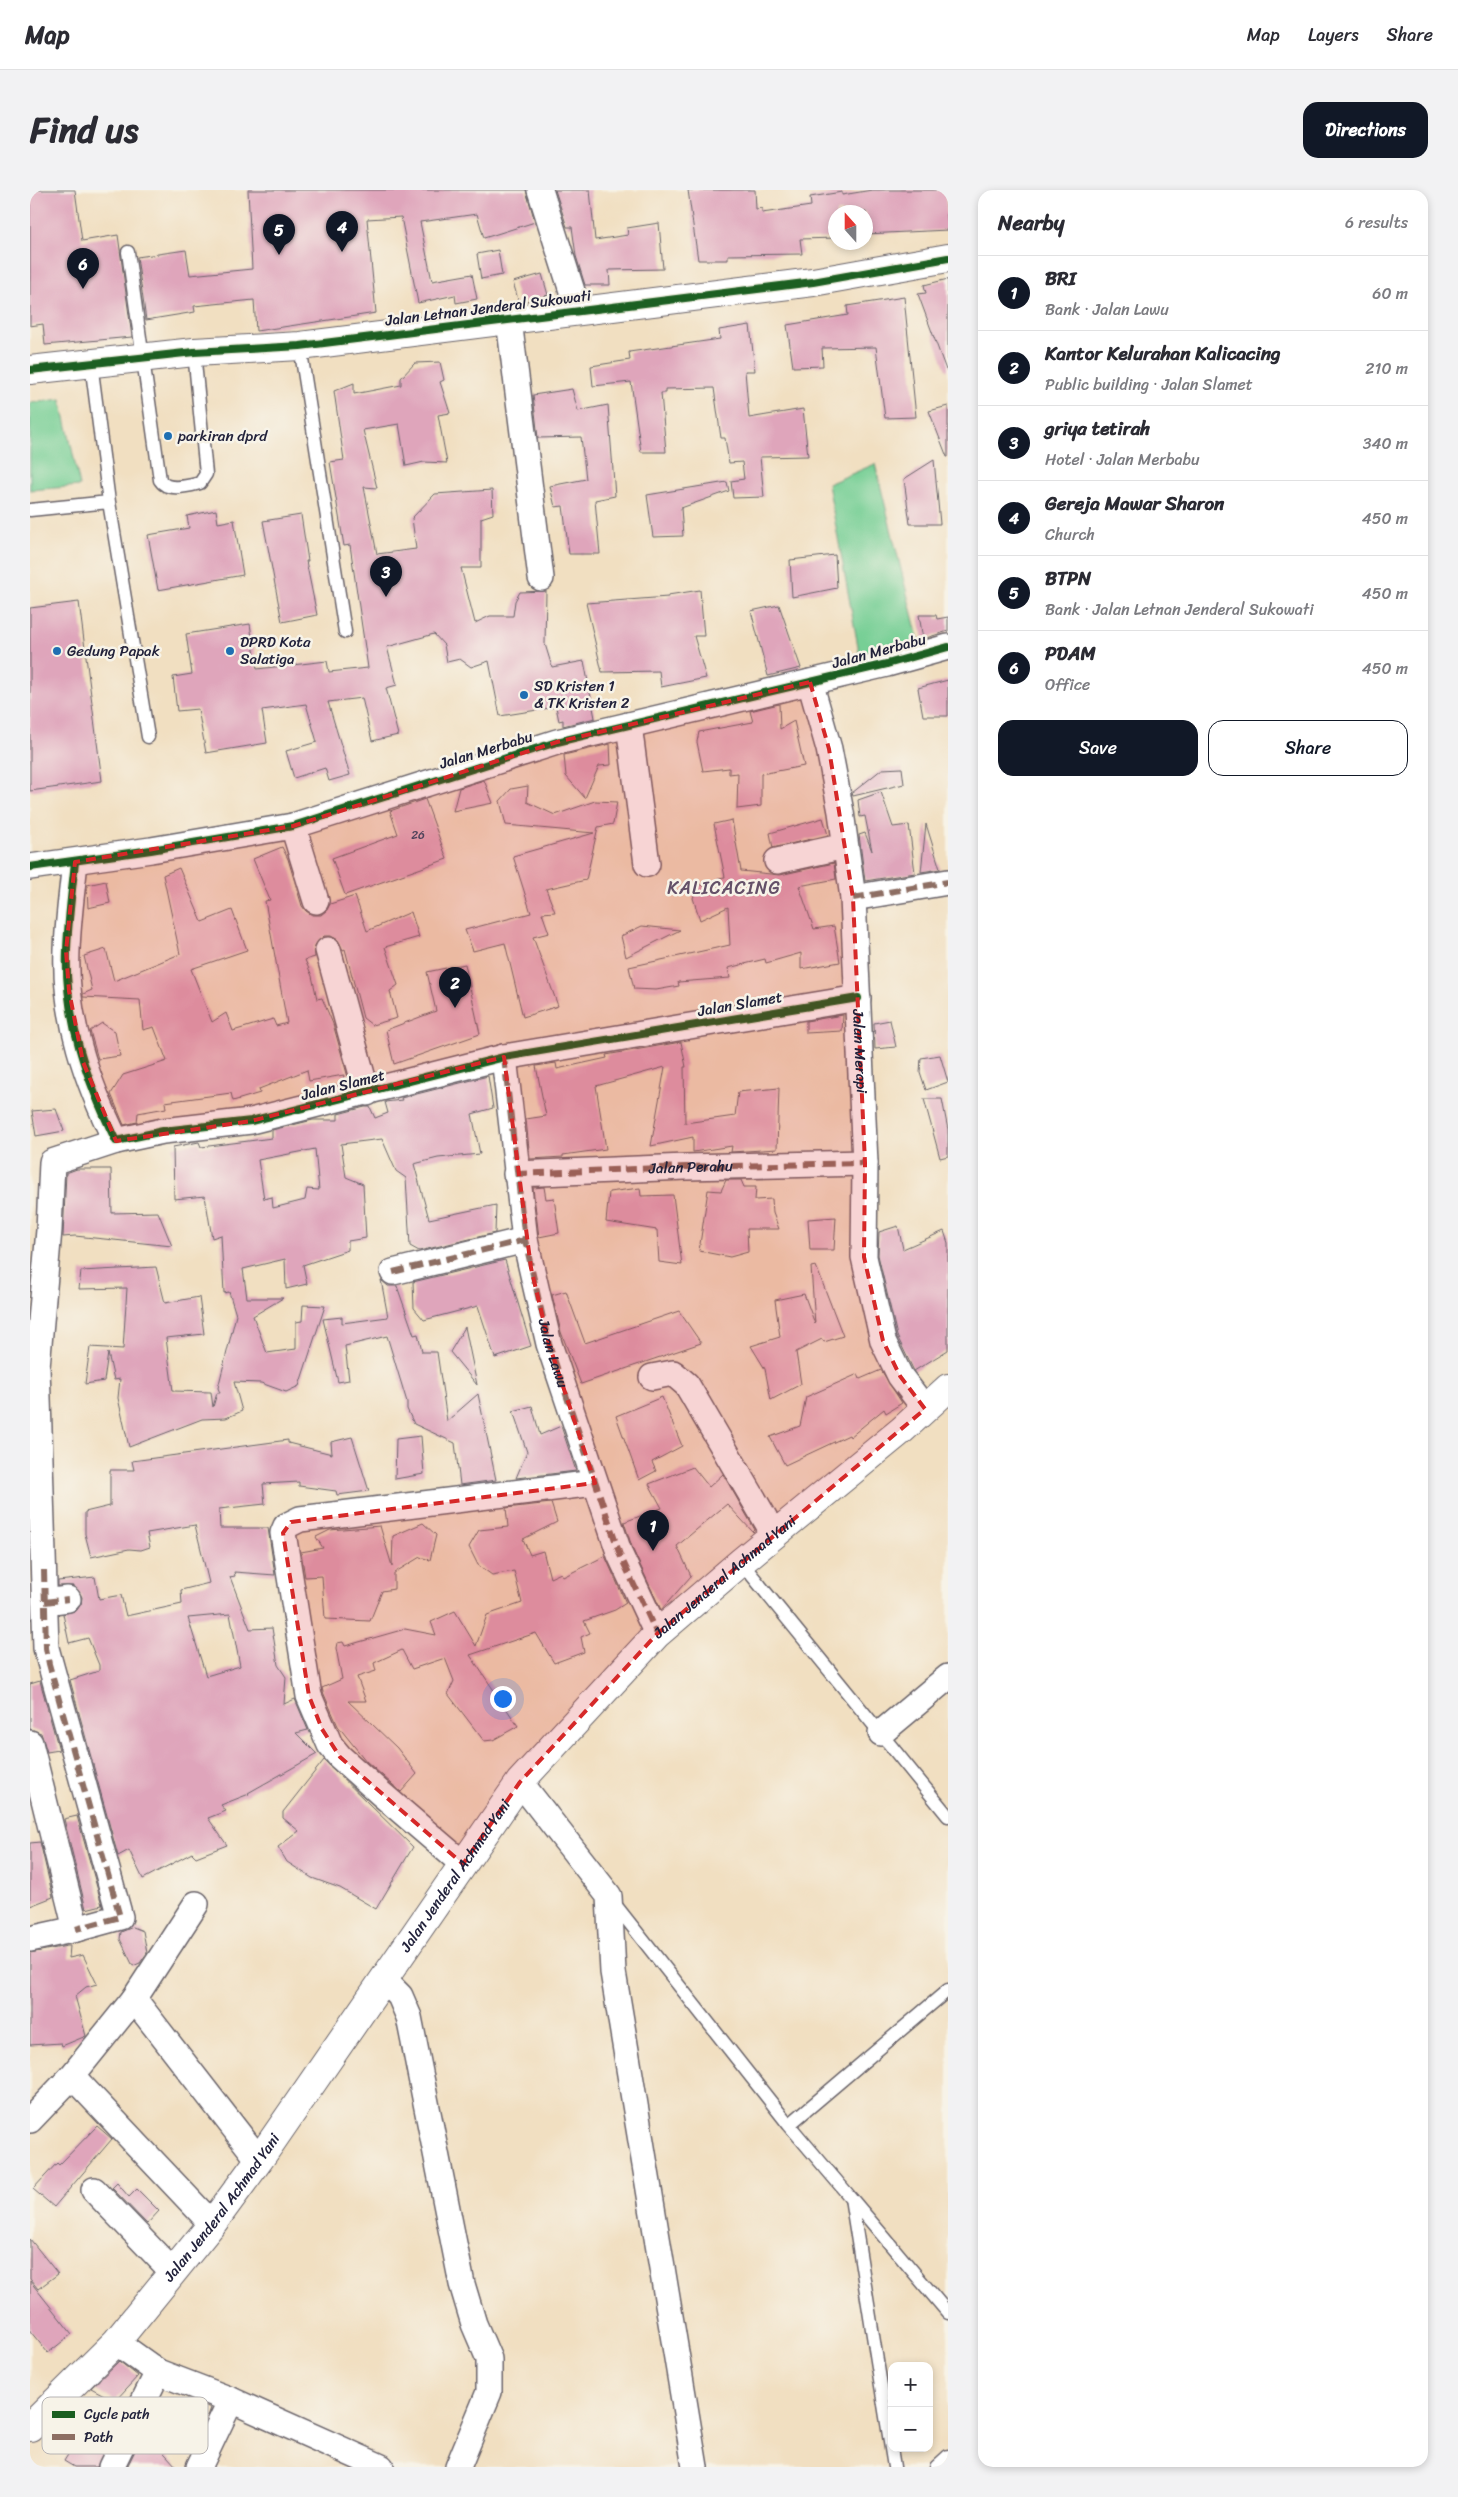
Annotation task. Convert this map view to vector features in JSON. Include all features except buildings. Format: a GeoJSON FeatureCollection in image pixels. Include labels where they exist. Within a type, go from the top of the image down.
{"type":"FeatureCollection","features":[{"type":"Feature","properties":{"kind":"main road","name":"Jalan Letnan Jenderal Sukowati"},"geometry":{"type":"LineString","coordinates":[[30,370],[194,352],[300,346],[814,282],[948,258]]}},
{"type":"Feature","properties":{"kind":"main road","name":"Jalan Jenderal Achmad Yani"},"geometry":{"type":"LineString","coordinates":[[60,2397],[116,2342],[212,2224],[259,2160],[520,1782],[657,1634],[948,1388]]}},
{"type":"Feature","properties":{"kind":"main road","name":"Jalan Jenderal Achmad Yani"},"geometry":{"type":"LineString","coordinates":[[30,2427],[42,2415]]}},
{"type":"Feature","properties":{"kind":"street"},"geometry":{"type":"LineString","coordinates":[[540,190],[578,310]]}},
{"type":"Feature","properties":{"kind":"street"},"geometry":{"type":"LineString","coordinates":[[509,320],[541,578]]}},
{"type":"Feature","properties":{"kind":"street","name":"Jalan Merbabu"},"geometry":{"type":"LineString","coordinates":[[30,867],[75,862],[293,826],[557,742],[948,647]]}},
{"type":"Feature","properties":{"kind":"street","name":"Jalan Merapi"},"geometry":{"type":"LineString","coordinates":[[810,682],[829,749],[852,898],[865,1163],[864,1257],[876,1316],[890,1358],[900,1376],[925,1409]]}},
{"type":"Feature","properties":{"kind":"street"},"geometry":{"type":"LineString","coordinates":[[629,725],[647,864]]}},
{"type":"Feature","properties":{"kind":"street"},"geometry":{"type":"LineString","coordinates":[[293,826],[316,901]]}},
{"type":"Feature","properties":{"kind":"street"},"geometry":{"type":"LineString","coordinates":[[777,861],[845,846]]}},
{"type":"Feature","properties":{"kind":"street"},"geometry":{"type":"LineString","coordinates":[[75,862],[66,951],[69,991],[83,1062],[95,1098],[116,1141]]}},
{"type":"Feature","properties":{"kind":"street"},"geometry":{"type":"LineString","coordinates":[[852,898],[948,882]]}},
{"type":"Feature","properties":{"kind":"street"},"geometry":{"type":"LineString","coordinates":[[328,950],[367,1093]]}},
{"type":"Feature","properties":{"kind":"street","name":"Jalan Slamet"},"geometry":{"type":"LineString","coordinates":[[41,1163],[116,1141],[163,1131],[251,1121],[504,1057],[858,998]]}},
{"type":"Feature","properties":{"kind":"street","name":"Jalan Lawu"},"geometry":{"type":"LineString","coordinates":[[504,1057],[525,1240],[548,1344],[620,1555],[657,1634]]}},
{"type":"Feature","properties":{"kind":"street"},"geometry":{"type":"LineString","coordinates":[[30,1939],[120,1917],[49,1664],[46,1648],[57,1600],[37,1570],[34,1435],[39,1333],[48,1240],[41,1163]]}},
{"type":"Feature","properties":{"kind":"street","name":"Jalan Perahu"},"geometry":{"type":"LineString","coordinates":[[516,1174],[647,1168],[865,1163]]}},
{"type":"Feature","properties":{"kind":"street"},"geometry":{"type":"LineString","coordinates":[[393,1272],[525,1240]]}},
{"type":"Feature","properties":{"kind":"street"},"geometry":{"type":"LineString","coordinates":[[652,1377],[673,1373],[687,1385],[774,1534]]}},
{"type":"Feature","properties":{"kind":"street"},"geometry":{"type":"LineString","coordinates":[[463,1864],[379,1792],[330,1745],[309,1696],[283,1533],[286,1526],[300,1518],[595,1483]]}},
{"type":"Feature","properties":{"kind":"street"},"geometry":{"type":"LineString","coordinates":[[881,1733],[948,1677]]}},
{"type":"Feature","properties":{"kind":"street"},"geometry":{"type":"LineString","coordinates":[[30,1743],[76,1929]]}},
{"type":"Feature","properties":{"kind":"street"},"geometry":{"type":"LineString","coordinates":[[520,1782],[608,1896],[613,1972],[695,2467]]}},
{"type":"Feature","properties":{"kind":"street"},"geometry":{"type":"LineString","coordinates":[[30,2120],[72,2076],[134,1999],[196,1904]]}},
{"type":"Feature","properties":{"kind":"street"},"geometry":{"type":"LineString","coordinates":[[384,1980],[400,1996],[409,2017],[462,2284],[474,2324],[489,2359],[489,2392],[458,2467]]}},
{"type":"Feature","properties":{"kind":"street"},"geometry":{"type":"LineString","coordinates":[[134,1999],[259,2160]]}},
{"type":"Feature","properties":{"kind":"street"},"geometry":{"type":"LineString","coordinates":[[72,2076],[212,2224]]}},
{"type":"Feature","properties":{"kind":"street"},"geometry":{"type":"LineString","coordinates":[[94,2190],[172,2271]]}},
{"type":"Feature","properties":{"kind":"street"},"geometry":{"type":"LineString","coordinates":[[116,2342],[158,2372],[231,2400],[380,2467]]}},
{"type":"Feature","properties":{"kind":"street"},"geometry":{"type":"LineString","coordinates":[[145,2397],[158,2372]]}},
{"type":"Feature","properties":{"kind":"street"},"geometry":{"type":"LineString","coordinates":[[208,2448],[231,2400]]}},
{"type":"Feature","properties":{"kind":"street"},"geometry":{"type":"LineString","coordinates":[[110,2467],[117,2454]]}},
{"type":"Feature","properties":{"kind":"street"},"geometry":{"type":"LineString","coordinates":[[199,2467],[205,2454]]}},
{"type":"Feature","properties":{"kind":"lane"},"geometry":{"type":"LineString","coordinates":[[128,252],[160,480],[164,486],[169,488],[200,483],[206,474],[194,352]]}},
{"type":"Feature","properties":{"kind":"lane"},"geometry":{"type":"LineString","coordinates":[[300,346],[345,632]]}},
{"type":"Feature","properties":{"kind":"lane"},"geometry":{"type":"LineString","coordinates":[[91,363],[109,502],[148,737]]}},
{"type":"Feature","properties":{"kind":"lane"},"geometry":{"type":"LineString","coordinates":[[30,510],[109,502]]}},
{"type":"Feature","properties":{"kind":"lane"},"geometry":{"type":"LineString","coordinates":[[741,1562],[948,1816]]}},
{"type":"Feature","properties":{"kind":"lane"},"geometry":{"type":"LineString","coordinates":[[608,1896],[790,2125],[948,2313]]}},
{"type":"Feature","properties":{"kind":"lane"},"geometry":{"type":"LineString","coordinates":[[790,2125],[948,1990]]}},
{"type":"Feature","properties":{"kind":"lane"},"geometry":{"type":"LineString","coordinates":[[851,2198],[894,2467]]}},
{"type":"Feature","properties":{"kind":"lane"},"geometry":{"type":"LineString","coordinates":[[936,2467],[948,2456]]}},
{"type":"Feature","properties":{"kind":"highlighted area"},"geometry":{"type":"Polygon","coordinates":[[[810,682],[829,749],[853,898],[865,1163],[864,1257],[883,1341],[900,1376],[925,1409],[657,1634],[520,1782],[463,1864],[340,1757],[322,1729],[309,1696],[292,1594],[283,1533],[291,1522],[595,1483],[549,1344],[531,1268],[504,1057],[251,1121],[116,1141],[83,1062],[69,991],[66,951],[75,862],[293,826],[557,742],[810,682]]]}},
{"type":"Feature","properties":{"kind":"green space"},"geometry":{"type":"Polygon","coordinates":[[[61,399],[80,486],[30,490],[30,403],[61,399]]]}},
{"type":"Feature","properties":{"kind":"green space"},"geometry":{"type":"Polygon","coordinates":[[[875,464],[919,642],[860,657],[828,484],[875,464]]]}},
{"type":"Feature","properties":{"kind":"marked path"},"geometry":{"type":"LineString","coordinates":[[853,898],[948,882]]}},
{"type":"Feature","properties":{"kind":"marked path"},"geometry":{"type":"LineString","coordinates":[[504,1057],[525,1240],[549,1344],[620,1555],[657,1634]]}},
{"type":"Feature","properties":{"kind":"marked path"},"geometry":{"type":"LineString","coordinates":[[516,1174],[686,1167],[865,1163]]}},
{"type":"Feature","properties":{"kind":"marked path"},"geometry":{"type":"LineString","coordinates":[[393,1272],[525,1240]]}},
{"type":"Feature","properties":{"kind":"marked path"},"geometry":{"type":"LineString","coordinates":[[44,1570],[46,1648],[49,1664],[120,1917],[76,1929]]}},
{"type":"Feature","properties":{"kind":"marked path"},"geometry":{"type":"LineString","coordinates":[[45,1602],[68,1599]]}},
{"type":"Feature","properties":{"kind":"cycle path"},"geometry":{"type":"LineString","coordinates":[[30,370],[194,352],[300,346],[813,282],[948,258]]}},
{"type":"Feature","properties":{"kind":"cycle path"},"geometry":{"type":"LineString","coordinates":[[30,867],[151,850],[293,826],[557,742],[887,664],[948,647]]}},
{"type":"Feature","properties":{"kind":"cycle path"},"geometry":{"type":"LineString","coordinates":[[75,862],[67,950],[69,1000],[87,1072],[105,1119],[116,1141],[163,1131],[251,1121],[504,1057],[858,998]]}},
{"type":"Feature","properties":{"kind":"place","name":"Gereja Mawar Sharon"},"geometry":{"type":"Point","coordinates":[342,252]}},
{"type":"Feature","properties":{"kind":"place","name":"BTPN"},"geometry":{"type":"Point","coordinates":[279,255]}},
{"type":"Feature","properties":{"kind":"place","name":"PDAM"},"geometry":{"type":"Point","coordinates":[83,289]}},
{"type":"Feature","properties":{"kind":"place","name":"parkiran dprd"},"geometry":{"type":"Point","coordinates":[168,436]}},
{"type":"Feature","properties":{"kind":"place","name":"griya tetirah"},"geometry":{"type":"Point","coordinates":[386,597]}},
{"type":"Feature","properties":{"kind":"place","name":"Gedung Papak"},"geometry":{"type":"Point","coordinates":[57,651]}},
{"type":"Feature","properties":{"kind":"place","name":"DPRD Kota Salatiga"},"geometry":{"type":"Point","coordinates":[230,651]}},
{"type":"Feature","properties":{"kind":"place","name":"SD Kristen 1 & TK Kristen 2"},"geometry":{"type":"Point","coordinates":[524,695]}},
{"type":"Feature","properties":{"kind":"place","name":"Kantor Kelurahan Kalicacing"},"geometry":{"type":"Point","coordinates":[455,1008]}},
{"type":"Feature","properties":{"kind":"place","name":"BRI"},"geometry":{"type":"Point","coordinates":[653,1551]}},
{"type":"Feature","properties":{"kind":"district","name":"KALICACING"},"geometry":{"type":"Point","coordinates":[724,888]}}]}
